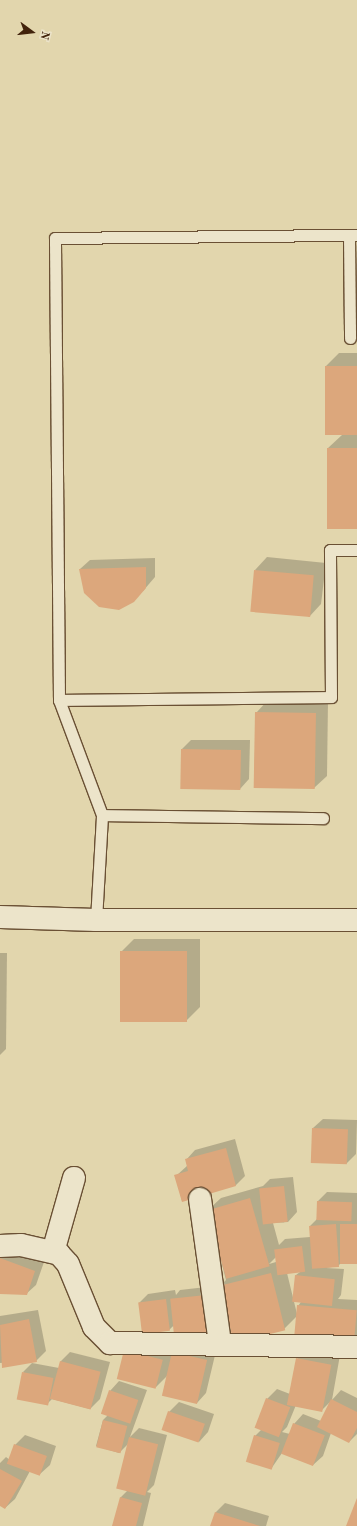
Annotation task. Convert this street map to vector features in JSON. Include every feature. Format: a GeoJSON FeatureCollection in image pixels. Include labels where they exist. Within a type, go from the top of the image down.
{"type":"FeatureCollection","features":[{"type":"Feature","properties":{"kind":"street"},"geometry":{"type":"LineString","coordinates":[[0,917],[96,920],[357,920]]}},
{"type":"Feature","properties":{"kind":"street"},"geometry":{"type":"LineString","coordinates":[[52,1252],[74,1178]]}},
{"type":"Feature","properties":{"kind":"street"},"geometry":{"type":"LineString","coordinates":[[200,1199],[220,1344]]}},
{"type":"Feature","properties":{"kind":"street"},"geometry":{"type":"LineString","coordinates":[[0,1246],[21,1245],[59,1254],[68,1264],[94,1327],[110,1343],[357,1347]]}},
{"type":"Feature","properties":{"kind":"lane"},"geometry":{"type":"LineString","coordinates":[[96,920],[102,815],[59,700],[56,238],[353,236],[350,338]]}},
{"type":"Feature","properties":{"kind":"lane"},"geometry":{"type":"LineString","coordinates":[[59,700],[331,697],[330,550],[357,550]]}},
{"type":"Feature","properties":{"kind":"lane"},"geometry":{"type":"LineString","coordinates":[[102,815],[323,818]]}},
{"type":"Feature","properties":{"kind":"building"},"geometry":{"type":"Polygon","coordinates":[[[325,366],[357,366],[357,435],[325,435],[325,366]]]}},
{"type":"Feature","properties":{"kind":"building"},"geometry":{"type":"Polygon","coordinates":[[[327,448],[357,448],[357,529],[327,529],[327,448]]]}},
{"type":"Feature","properties":{"kind":"building"},"geometry":{"type":"Polygon","coordinates":[[[146,567],[146,588],[134,602],[119,610],[99,607],[84,593],[79,569],[146,567]]]}},
{"type":"Feature","properties":{"kind":"building"},"geometry":{"type":"Polygon","coordinates":[[[254,570],[314,575],[310,617],[250,612],[254,570]]]}},
{"type":"Feature","properties":{"kind":"building"},"geometry":{"type":"Polygon","coordinates":[[[255,712],[316,713],[315,789],[254,788],[255,712]]]}},
{"type":"Feature","properties":{"kind":"building"},"geometry":{"type":"Polygon","coordinates":[[[181,749],[241,750],[240,790],[180,789],[181,749]]]}},
{"type":"Feature","properties":{"kind":"building"},"geometry":{"type":"Polygon","coordinates":[[[120,951],[187,951],[187,1022],[120,1022],[120,951]]]}},
{"type":"Feature","properties":{"kind":"building"},"geometry":{"type":"Polygon","coordinates":[[[312,1128],[348,1129],[347,1164],[311,1163],[312,1128]]]}},
{"type":"Feature","properties":{"kind":"building"},"geometry":{"type":"Polygon","coordinates":[[[226,1148],[236,1186],[182,1202],[174,1175],[188,1171],[185,1159],[226,1148]]]}},
{"type":"Feature","properties":{"kind":"building"},"geometry":{"type":"Polygon","coordinates":[[[284,1186],[288,1222],[263,1224],[259,1189],[284,1186]]]}},
{"type":"Feature","properties":{"kind":"building"},"geometry":{"type":"Polygon","coordinates":[[[250,1198],[270,1266],[226,1279],[207,1210],[250,1198]]]}},
{"type":"Feature","properties":{"kind":"building"},"geometry":{"type":"Polygon","coordinates":[[[317,1201],[352,1202],[351,1221],[316,1220],[317,1201]]]}},
{"type":"Feature","properties":{"kind":"building"},"geometry":{"type":"Polygon","coordinates":[[[336,1224],[339,1267],[312,1269],[309,1226],[336,1224]]]}},
{"type":"Feature","properties":{"kind":"building"},"geometry":{"type":"Polygon","coordinates":[[[340,1224],[357,1224],[357,1264],[340,1264],[340,1224]]]}},
{"type":"Feature","properties":{"kind":"building"},"geometry":{"type":"Polygon","coordinates":[[[302,1246],[305,1272],[277,1275],[274,1249],[302,1246]]]}},
{"type":"Feature","properties":{"kind":"building"},"geometry":{"type":"Polygon","coordinates":[[[0,1258],[35,1271],[27,1295],[0,1294],[0,1258]]]}},
{"type":"Feature","properties":{"kind":"building"},"geometry":{"type":"Polygon","coordinates":[[[271,1273],[285,1330],[234,1343],[220,1286],[271,1273]]]}},
{"type":"Feature","properties":{"kind":"building"},"geometry":{"type":"Polygon","coordinates":[[[295,1275],[335,1279],[332,1306],[292,1302],[295,1275]]]}},
{"type":"Feature","properties":{"kind":"building"},"geometry":{"type":"Polygon","coordinates":[[[206,1295],[210,1332],[174,1336],[170,1299],[206,1295]]]}},
{"type":"Feature","properties":{"kind":"building"},"geometry":{"type":"Polygon","coordinates":[[[166,1299],[170,1331],[142,1334],[138,1302],[166,1299]]]}},
{"type":"Feature","properties":{"kind":"building"},"geometry":{"type":"Polygon","coordinates":[[[297,1305],[357,1310],[354,1343],[294,1338],[297,1305]]]}},
{"type":"Feature","properties":{"kind":"building"},"geometry":{"type":"Polygon","coordinates":[[[29,1319],[37,1362],[2,1368],[0,1325],[29,1319]]]}},
{"type":"Feature","properties":{"kind":"building"},"geometry":{"type":"Polygon","coordinates":[[[124,1350],[163,1360],[156,1389],[117,1379],[124,1350]]]}},
{"type":"Feature","properties":{"kind":"building"},"geometry":{"type":"Polygon","coordinates":[[[172,1352],[207,1360],[197,1404],[162,1396],[172,1352]]]}},
{"type":"Feature","properties":{"kind":"building"},"geometry":{"type":"Polygon","coordinates":[[[296,1358],[331,1365],[322,1412],[287,1405],[296,1358]]]}},
{"type":"Feature","properties":{"kind":"building"},"geometry":{"type":"Polygon","coordinates":[[[60,1361],[101,1372],[90,1410],[50,1399],[60,1361]]]}},
{"type":"Feature","properties":{"kind":"building"},"geometry":{"type":"Polygon","coordinates":[[[22,1372],[53,1378],[48,1406],[17,1399],[22,1372]]]}},
{"type":"Feature","properties":{"kind":"building"},"geometry":{"type":"Polygon","coordinates":[[[109,1390],[138,1400],[130,1424],[101,1414],[109,1390]]]}},
{"type":"Feature","properties":{"kind":"building"},"geometry":{"type":"Polygon","coordinates":[[[266,1398],[290,1407],[279,1437],[255,1428],[266,1398]]]}},
{"type":"Feature","properties":{"kind":"building"},"geometry":{"type":"Polygon","coordinates":[[[331,1399],[357,1412],[357,1428],[349,1443],[317,1427],[331,1399]]]}},
{"type":"Feature","properties":{"kind":"building"},"geometry":{"type":"Polygon","coordinates":[[[168,1411],[205,1424],[198,1443],[161,1430],[168,1411]]]}},
{"type":"Feature","properties":{"kind":"building"},"geometry":{"type":"Polygon","coordinates":[[[103,1420],[127,1426],[120,1453],[96,1447],[103,1420]]]}},
{"type":"Feature","properties":{"kind":"building"},"geometry":{"type":"Polygon","coordinates":[[[293,1423],[325,1435],[313,1466],[281,1454],[293,1423]]]}},
{"type":"Feature","properties":{"kind":"building"},"geometry":{"type":"Polygon","coordinates":[[[254,1435],[280,1443],[272,1470],[246,1462],[254,1435]]]}},
{"type":"Feature","properties":{"kind":"building"},"geometry":{"type":"Polygon","coordinates":[[[129,1437],[158,1444],[145,1496],[116,1488],[129,1437]]]}},
{"type":"Feature","properties":{"kind":"building"},"geometry":{"type":"Polygon","coordinates":[[[14,1444],[47,1456],[40,1476],[7,1464],[14,1444]]]}},
{"type":"Feature","properties":{"kind":"building"},"geometry":{"type":"Polygon","coordinates":[[[0,1469],[22,1481],[5,1509],[0,1506],[0,1469]]]}},
{"type":"Feature","properties":{"kind":"building"},"geometry":{"type":"Polygon","coordinates":[[[120,1497],[142,1503],[136,1526],[112,1526],[120,1497]]]}},
{"type":"Feature","properties":{"kind":"building"},"geometry":{"type":"Polygon","coordinates":[[[357,1498],[357,1526],[346,1526],[357,1498]]]}},
{"type":"Feature","properties":{"kind":"building"},"geometry":{"type":"Polygon","coordinates":[[[215,1512],[260,1526],[210,1526],[215,1512]]]}}]}
